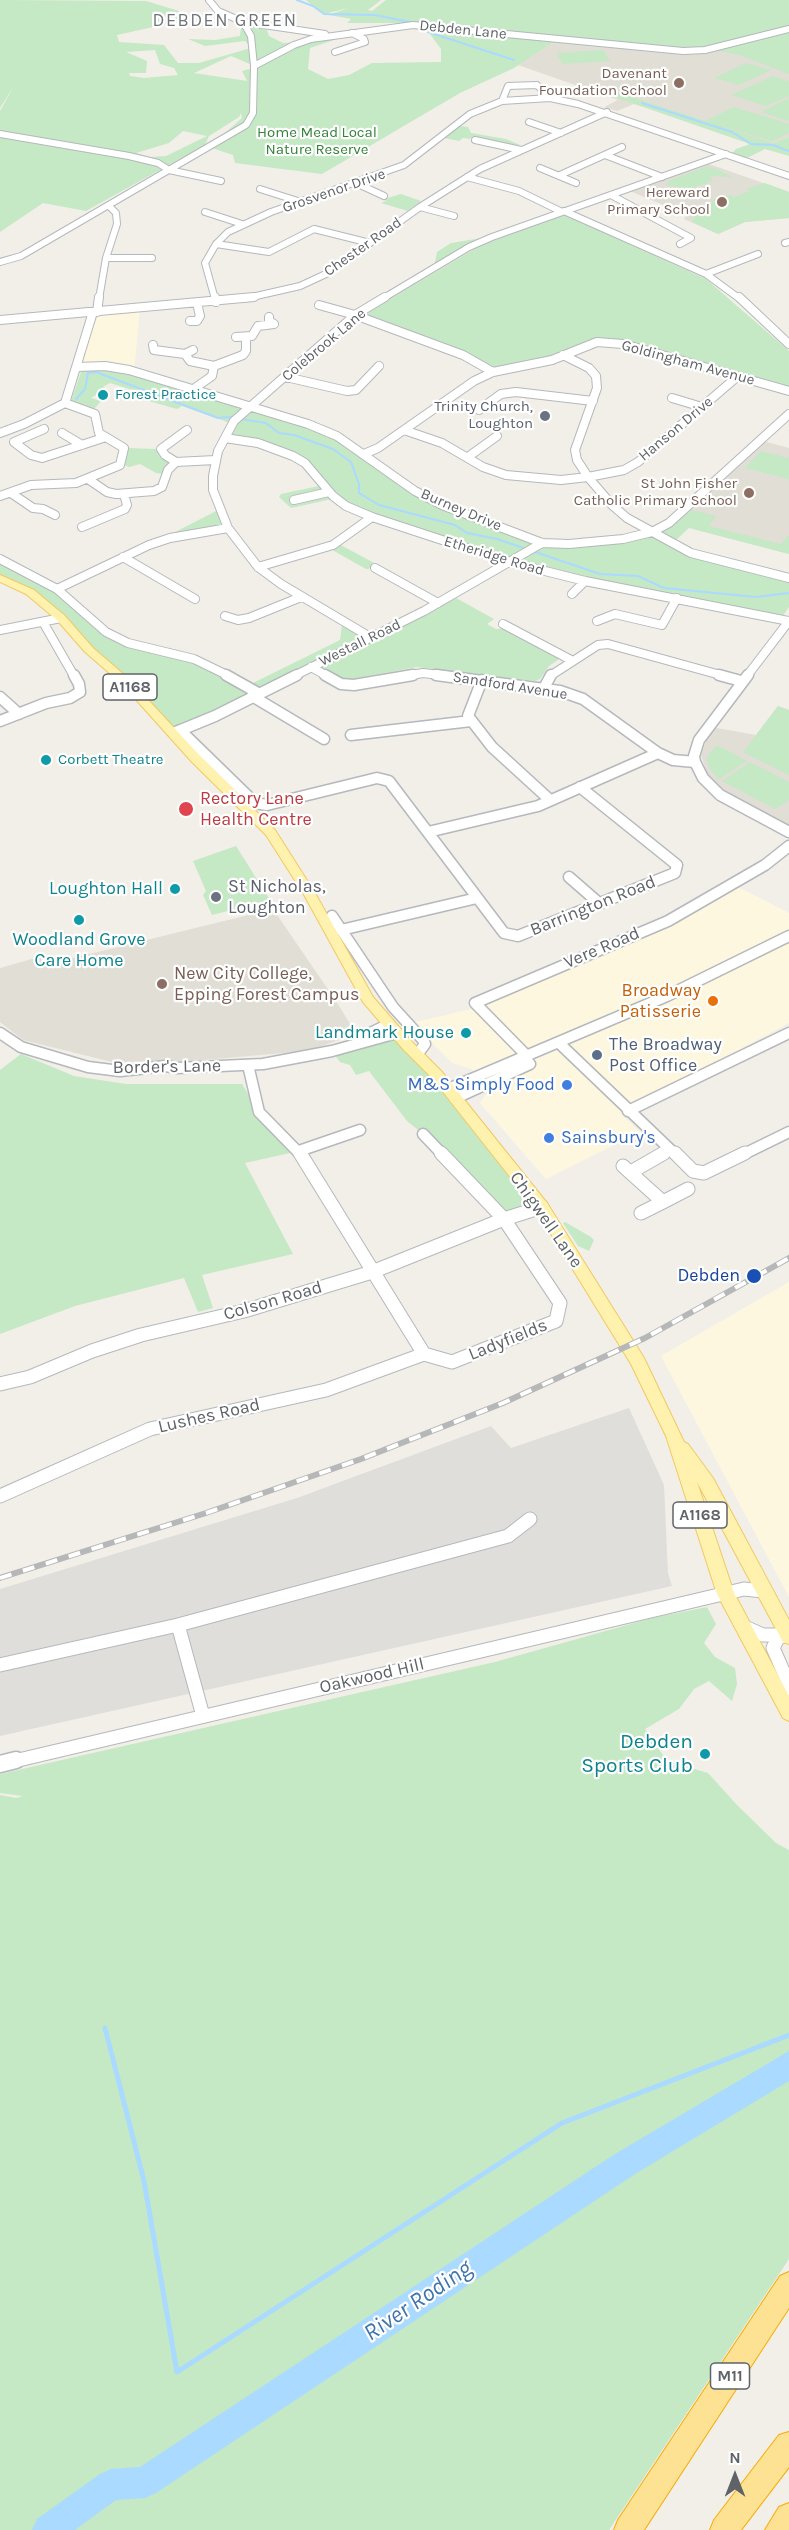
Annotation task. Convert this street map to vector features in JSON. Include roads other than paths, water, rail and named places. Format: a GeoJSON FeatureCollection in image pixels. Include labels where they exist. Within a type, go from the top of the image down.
{"type":"FeatureCollection","features":[{"type":"Feature","properties":{"kind":"highway","name":"M11"},"geometry":{"type":"LineString","coordinates":[[628,2530],[789,2285]]}},
{"type":"Feature","properties":{"kind":"highway"},"geometry":{"type":"LineString","coordinates":[[724,2530],[789,2445]]}},
{"type":"Feature","properties":{"kind":"main road","name":"A1168"},"geometry":{"type":"LineString","coordinates":[[0,578],[30,592],[61,618],[89,650],[125,681],[177,732],[270,833],[284,851],[356,981],[393,1029]]}},
{"type":"Feature","properties":{"kind":"main road","name":"Chigwell Lane"},"geometry":{"type":"LineString","coordinates":[[393,1029],[452,1093],[542,1207],[631,1350],[674,1436],[726,1594],[789,1713]]}},
{"type":"Feature","properties":{"kind":"main road","name":"Chigwell Lane"},"geometry":{"type":"LineString","coordinates":[[674,1436],[707,1483],[789,1635]]}},
{"type":"Feature","properties":{"kind":"street"},"geometry":{"type":"LineString","coordinates":[[208,0],[218,10],[243,22],[333,36]]}},
{"type":"Feature","properties":{"kind":"street"},"geometry":{"type":"LineString","coordinates":[[0,272],[0,262],[21,256],[109,206],[239,129],[249,120],[254,104],[254,66],[251,36],[243,22]]}},
{"type":"Feature","properties":{"kind":"street","name":"Debden Lane"},"geometry":{"type":"LineString","coordinates":[[254,66],[294,45],[333,36],[413,25],[683,51],[705,50],[789,28]]}},
{"type":"Feature","properties":{"kind":"street"},"geometry":{"type":"LineString","coordinates":[[335,52],[365,42],[364,39],[352,33]]}},
{"type":"Feature","properties":{"kind":"street","name":"Grosvenor Drive"},"geometry":{"type":"LineString","coordinates":[[502,101],[508,86],[537,85],[550,98]]}},
{"type":"Feature","properties":{"kind":"street","name":"Grosvenor Drive"},"geometry":{"type":"LineString","coordinates":[[216,244],[228,232],[242,224],[404,165],[470,114],[502,101],[550,98],[578,104],[789,176]]}},
{"type":"Feature","properties":{"kind":"street","name":"Chester Road"},"geometry":{"type":"LineString","coordinates":[[0,320],[216,302],[267,295],[300,286],[328,273],[420,207],[467,177],[521,150],[607,113]]}},
{"type":"Feature","properties":{"kind":"street"},"geometry":{"type":"LineString","coordinates":[[529,122],[561,133]]}},
{"type":"Feature","properties":{"kind":"street"},"geometry":{"type":"LineString","coordinates":[[0,134],[158,163],[170,170],[221,181]]}},
{"type":"Feature","properties":{"kind":"street"},"geometry":{"type":"LineString","coordinates":[[474,140],[521,150]]}},
{"type":"Feature","properties":{"kind":"street"},"geometry":{"type":"LineString","coordinates":[[560,175],[622,147]]}},
{"type":"Feature","properties":{"kind":"street","name":"Colebrook Lane"},"geometry":{"type":"LineString","coordinates":[[370,638],[301,597],[258,567],[228,528],[213,490],[215,460],[237,419],[355,315],[469,247],[726,154]]}},
{"type":"Feature","properties":{"kind":"street"},"geometry":{"type":"LineString","coordinates":[[605,155],[662,177]]}},
{"type":"Feature","properties":{"kind":"street"},"geometry":{"type":"LineString","coordinates":[[158,163],[190,156]]}},
{"type":"Feature","properties":{"kind":"street"},"geometry":{"type":"LineString","coordinates":[[540,168],[576,183]]}},
{"type":"Feature","properties":{"kind":"street"},"geometry":{"type":"LineString","coordinates":[[467,177],[519,191],[706,274],[733,292],[789,344]]}},
{"type":"Feature","properties":{"kind":"street"},"geometry":{"type":"LineString","coordinates":[[356,183],[384,196]]}},
{"type":"Feature","properties":{"kind":"street"},"geometry":{"type":"LineString","coordinates":[[260,189],[301,202]]}},
{"type":"Feature","properties":{"kind":"street"},"geometry":{"type":"LineString","coordinates":[[611,195],[690,236],[701,235]]}},
{"type":"Feature","properties":{"kind":"street"},"geometry":{"type":"LineString","coordinates":[[0,433],[24,424],[65,403],[95,312],[106,258],[117,224],[116,213],[109,206]]}},
{"type":"Feature","properties":{"kind":"street"},"geometry":{"type":"LineString","coordinates":[[420,207],[454,216]]}},
{"type":"Feature","properties":{"kind":"street"},"geometry":{"type":"LineString","coordinates":[[206,212],[242,224]]}},
{"type":"Feature","properties":{"kind":"street"},"geometry":{"type":"LineString","coordinates":[[216,302],[205,263],[216,244],[269,252],[314,229],[369,243]]}},
{"type":"Feature","properties":{"kind":"street"},"geometry":{"type":"LineString","coordinates":[[680,244],[691,239],[690,236]]}},
{"type":"Feature","properties":{"kind":"street"},"geometry":{"type":"LineString","coordinates":[[706,274],[758,254]]}},
{"type":"Feature","properties":{"kind":"street"},"geometry":{"type":"LineString","coordinates":[[106,258],[152,258]]}},
{"type":"Feature","properties":{"kind":"street"},"geometry":{"type":"LineString","coordinates":[[197,303],[200,316],[193,321],[207,321]]}},
{"type":"Feature","properties":{"kind":"street"},"geometry":{"type":"LineString","coordinates":[[319,305],[355,315],[463,355],[493,372]]}},
{"type":"Feature","properties":{"kind":"street"},"geometry":{"type":"LineString","coordinates":[[236,337],[253,334],[258,326],[274,324],[269,321],[269,317]]}},
{"type":"Feature","properties":{"kind":"street"},"geometry":{"type":"LineString","coordinates":[[774,331],[789,329]]}},
{"type":"Feature","properties":{"kind":"street"},"geometry":{"type":"LineString","coordinates":[[181,354],[198,364],[214,366],[243,355],[246,351],[246,337]]}},
{"type":"Feature","properties":{"kind":"street","name":"Goldingham Avenue"},"geometry":{"type":"LineString","coordinates":[[364,454],[378,448],[474,381],[493,372],[545,362],[587,345],[609,341],[789,391]]}},
{"type":"Feature","properties":{"kind":"street"},"geometry":{"type":"LineString","coordinates":[[153,345],[154,350],[181,354],[193,350]]}},
{"type":"Feature","properties":{"kind":"street"},"geometry":{"type":"LineString","coordinates":[[563,355],[589,368],[596,376],[597,388],[575,450],[577,460],[588,477],[612,505],[627,518],[691,552],[789,578]]}},
{"type":"Feature","properties":{"kind":"street","name":"Burney Drive"},"geometry":{"type":"LineString","coordinates":[[77,367],[105,366],[129,370],[308,424],[337,436],[415,491],[534,547],[623,539],[652,532],[669,523],[789,414]]}},
{"type":"Feature","properties":{"kind":"street"},"geometry":{"type":"LineString","coordinates":[[192,390],[212,376],[214,366]]}},
{"type":"Feature","properties":{"kind":"street"},"geometry":{"type":"LineString","coordinates":[[286,377],[347,391],[357,390],[379,366]]}},
{"type":"Feature","properties":{"kind":"street","name":"Hanson Drive"},"geometry":{"type":"LineString","coordinates":[[404,430],[442,443],[483,467],[506,475],[561,480],[588,477],[624,470],[638,462],[738,376]]}},
{"type":"Feature","properties":{"kind":"street"},"geometry":{"type":"LineString","coordinates":[[480,410],[501,394],[516,392],[593,402]]}},
{"type":"Feature","properties":{"kind":"street"},"geometry":{"type":"LineString","coordinates":[[672,398],[702,407]]}},
{"type":"Feature","properties":{"kind":"street"},"geometry":{"type":"LineString","coordinates":[[0,496],[31,485],[64,484],[88,479],[120,465],[124,448],[99,433],[95,414],[65,403]]}},
{"type":"Feature","properties":{"kind":"street"},"geometry":{"type":"LineString","coordinates":[[44,429],[14,442],[31,455],[42,458],[106,437]]}},
{"type":"Feature","properties":{"kind":"street"},"geometry":{"type":"LineString","coordinates":[[187,430],[161,449],[165,455],[176,462],[215,460]]}},
{"type":"Feature","properties":{"kind":"street"},"geometry":{"type":"LineString","coordinates":[[62,433],[82,445]]}},
{"type":"Feature","properties":{"kind":"street"},"geometry":{"type":"LineString","coordinates":[[468,458],[498,436]]}},
{"type":"Feature","properties":{"kind":"street","name":"Etheridge Road"},"geometry":{"type":"LineString","coordinates":[[225,438],[258,443],[293,456],[305,463],[329,492],[346,506],[372,518],[509,562],[585,581],[789,621]]}},
{"type":"Feature","properties":{"kind":"street"},"geometry":{"type":"LineString","coordinates":[[88,479],[107,492],[124,494],[154,491],[162,487],[168,470],[176,462]]}},
{"type":"Feature","properties":{"kind":"street"},"geometry":{"type":"LineString","coordinates":[[11,492],[33,508],[44,509],[55,515]]}},
{"type":"Feature","properties":{"kind":"street"},"geometry":{"type":"LineString","coordinates":[[294,500],[329,492]]}},
{"type":"Feature","properties":{"kind":"street"},"geometry":{"type":"LineString","coordinates":[[84,523],[125,508],[127,506],[124,494]]}},
{"type":"Feature","properties":{"kind":"street"},"geometry":{"type":"LineString","coordinates":[[258,567],[337,543],[372,518]]}},
{"type":"Feature","properties":{"kind":"street"},"geometry":{"type":"LineString","coordinates":[[57,589],[149,545],[170,538],[228,528]]}},
{"type":"Feature","properties":{"kind":"street","name":"Westall Road"},"geometry":{"type":"LineString","coordinates":[[177,732],[438,603],[534,547]]}},
{"type":"Feature","properties":{"kind":"street"},"geometry":{"type":"LineString","coordinates":[[123,557],[195,599]]}},
{"type":"Feature","properties":{"kind":"street"},"geometry":{"type":"LineString","coordinates":[[0,559],[57,589],[106,632],[128,642],[194,659],[214,668],[324,739]]}},
{"type":"Feature","properties":{"kind":"street"},"geometry":{"type":"LineString","coordinates":[[375,568],[438,603]]}},
{"type":"Feature","properties":{"kind":"street"},"geometry":{"type":"LineString","coordinates":[[572,594],[585,581]]}},
{"type":"Feature","properties":{"kind":"street"},"geometry":{"type":"LineString","coordinates":[[225,616],[238,620],[249,618],[301,597]]}},
{"type":"Feature","properties":{"kind":"street"},"geometry":{"type":"LineString","coordinates":[[597,621],[615,615],[662,625],[677,598]]}},
{"type":"Feature","properties":{"kind":"street"},"geometry":{"type":"LineString","coordinates":[[0,630],[61,618]]}},
{"type":"Feature","properties":{"kind":"street"},"geometry":{"type":"LineString","coordinates":[[789,621],[741,681],[699,740],[695,762],[703,778],[720,795],[789,832]]}},
{"type":"Feature","properties":{"kind":"street"},"geometry":{"type":"LineString","coordinates":[[0,721],[46,703],[69,698],[80,692],[79,684],[43,622]]}},
{"type":"Feature","properties":{"kind":"street"},"geometry":{"type":"LineString","coordinates":[[502,624],[571,660]]}},
{"type":"Feature","properties":{"kind":"street"},"geometry":{"type":"LineString","coordinates":[[544,688],[552,673],[598,645],[608,644],[741,681]]}},
{"type":"Feature","properties":{"kind":"street","name":"Sandford Avenue"},"geometry":{"type":"LineString","coordinates":[[311,667],[341,684],[354,685],[423,673],[544,688],[583,699],[658,753],[673,760],[695,762]]}},
{"type":"Feature","properties":{"kind":"street"},"geometry":{"type":"LineString","coordinates":[[482,680],[468,716],[471,722],[492,747],[550,800]]}},
{"type":"Feature","properties":{"kind":"street"},"geometry":{"type":"LineString","coordinates":[[0,697],[19,714]]}},
{"type":"Feature","properties":{"kind":"street"},"geometry":{"type":"LineString","coordinates":[[351,735],[471,722]]}},
{"type":"Feature","properties":{"kind":"street","name":"Barrington Road"},"geometry":{"type":"LineString","coordinates":[[177,732],[255,803],[267,805],[377,778],[389,781],[504,933],[518,936],[675,873],[677,865],[580,787]]}},
{"type":"Feature","properties":{"kind":"street"},"geometry":{"type":"LineString","coordinates":[[428,832],[538,806],[658,753]]}},
{"type":"Feature","properties":{"kind":"street","name":"Vere Road"},"geometry":{"type":"LineString","coordinates":[[528,1057],[475,1003],[668,921],[765,865],[789,846]]}},
{"type":"Feature","properties":{"kind":"street"},"geometry":{"type":"LineString","coordinates":[[569,877],[600,904]]}},
{"type":"Feature","properties":{"kind":"street"},"geometry":{"type":"LineString","coordinates":[[341,930],[477,898]]}},
{"type":"Feature","properties":{"kind":"street"},"geometry":{"type":"LineString","coordinates":[[332,916],[404,1020],[425,1044],[417,1055]]}},
{"type":"Feature","properties":{"kind":"street"},"geometry":{"type":"LineString","coordinates":[[452,1093],[528,1057],[562,1046],[789,936]]}},
{"type":"Feature","properties":{"kind":"street"},"geometry":{"type":"LineString","coordinates":[[452,1093],[717,979],[789,942]]}},
{"type":"Feature","properties":{"kind":"street","name":"Border's Lane"},"geometry":{"type":"LineString","coordinates":[[0,1033],[21,1047],[88,1067],[109,1070],[248,1065],[340,1048],[393,1029]]}},
{"type":"Feature","properties":{"kind":"street"},"geometry":{"type":"LineString","coordinates":[[628,1111],[789,1033]]}},
{"type":"Feature","properties":{"kind":"street"},"geometry":{"type":"LineString","coordinates":[[562,1046],[693,1171],[704,1173],[789,1132]]}},
{"type":"Feature","properties":{"kind":"street"},"geometry":{"type":"LineString","coordinates":[[248,1065],[259,1112],[298,1150],[424,1354]]}},
{"type":"Feature","properties":{"kind":"street"},"geometry":{"type":"LineString","coordinates":[[298,1150],[360,1130]]}},
{"type":"Feature","properties":{"kind":"street","name":"Ladyfields"},"geometry":{"type":"LineString","coordinates":[[423,1134],[504,1219],[560,1303],[556,1321],[452,1362],[424,1354]]}},
{"type":"Feature","properties":{"kind":"street"},"geometry":{"type":"LineString","coordinates":[[663,1202],[627,1169],[670,1150]]}},
{"type":"Feature","properties":{"kind":"street"},"geometry":{"type":"LineString","coordinates":[[641,1213],[687,1189]]}},
{"type":"Feature","properties":{"kind":"street","name":"Colson Road"},"geometry":{"type":"LineString","coordinates":[[0,1384],[30,1377],[92,1350],[141,1335],[244,1311],[372,1272],[504,1219],[542,1207]]}},
{"type":"Feature","properties":{"kind":"street","name":"Lushes Road"},"geometry":{"type":"LineString","coordinates":[[0,1496],[150,1430],[326,1390],[424,1354]]}},
{"type":"Feature","properties":{"kind":"street"},"geometry":{"type":"LineString","coordinates":[[0,1665],[178,1625],[508,1536],[530,1519]]}},
{"type":"Feature","properties":{"kind":"street"},"geometry":{"type":"LineString","coordinates":[[739,1546],[747,1579],[744,1589]]}},
{"type":"Feature","properties":{"kind":"street","name":"Oakwood Hill"},"geometry":{"type":"LineString","coordinates":[[0,1764],[744,1589],[764,1591]]}},
{"type":"Feature","properties":{"kind":"street"},"geometry":{"type":"LineString","coordinates":[[178,1625],[203,1716]]}},
{"type":"Feature","properties":{"kind":"street"},"geometry":{"type":"LineString","coordinates":[[745,1627],[763,1635],[789,1635]]}},
{"type":"Feature","properties":{"kind":"street"},"geometry":{"type":"LineString","coordinates":[[789,1635],[778,1638],[773,1648],[788,1682],[789,1690]]}},
{"type":"Feature","properties":{"kind":"waterway"},"geometry":{"type":"LineString","coordinates":[[297,0],[313,6],[324,14],[375,15],[415,23]]}},
{"type":"Feature","properties":{"kind":"waterway"},"geometry":{"type":"LineString","coordinates":[[427,27],[428,32],[514,60]]}},
{"type":"Feature","properties":{"kind":"waterway"},"geometry":{"type":"LineString","coordinates":[[642,103],[732,132],[751,144],[773,145],[789,151]]}},
{"type":"Feature","properties":{"kind":"waterway"},"geometry":{"type":"LineString","coordinates":[[76,399],[85,389],[88,373],[96,372],[218,418],[229,417],[266,423],[279,433],[294,435],[333,449],[351,462],[359,484],[359,493],[379,505],[455,525],[467,533],[497,539],[600,574],[638,576],[664,588],[756,597],[789,593]]}},
{"type":"Feature","properties":{"kind":"waterway"},"geometry":{"type":"LineString","coordinates":[[105,2028],[144,2181],[177,2372],[562,2123],[789,2035]]}},
{"type":"Feature","properties":{"kind":"waterway","name":"River Roding"},"geometry":{"type":"LineString","coordinates":[[48,2530],[111,2485],[145,2482],[625,2164],[789,2065]]}},
{"type":"Feature","properties":{"kind":"railway"},"geometry":{"type":"LineString","coordinates":[[0,1578],[206,1513],[361,1459],[503,1403],[645,1338],[789,1258]]}},
{"type":"Feature","properties":{"kind":"place","name":"Davenant Foundation School"},"geometry":{"type":"Point","coordinates":[679,83]}},
{"type":"Feature","properties":{"kind":"place","name":"Hereward Primary School"},"geometry":{"type":"Point","coordinates":[722,202]}},
{"type":"Feature","properties":{"kind":"place","name":"Forest Practice"},"geometry":{"type":"Point","coordinates":[103,395]}},
{"type":"Feature","properties":{"kind":"place","name":"Trinity Church, Loughton"},"geometry":{"type":"Point","coordinates":[545,416]}},
{"type":"Feature","properties":{"kind":"place","name":"St John Fisher Catholic Primary School"},"geometry":{"type":"Point","coordinates":[749,493]}},
{"type":"Feature","properties":{"kind":"place","name":"Corbett Theatre"},"geometry":{"type":"Point","coordinates":[46,760]}},
{"type":"Feature","properties":{"kind":"place","name":"Rectory Lane Health Centre"},"geometry":{"type":"Point","coordinates":[186,809]}},
{"type":"Feature","properties":{"kind":"place","name":"Loughton Hall"},"geometry":{"type":"Point","coordinates":[175,889]}},
{"type":"Feature","properties":{"kind":"place","name":"St Nicholas, Loughton"},"geometry":{"type":"Point","coordinates":[216,897]}},
{"type":"Feature","properties":{"kind":"place","name":"Woodland Grove Care Home"},"geometry":{"type":"Point","coordinates":[79,920]}},
{"type":"Feature","properties":{"kind":"place","name":"New City College, Epping Forest Campus"},"geometry":{"type":"Point","coordinates":[162,984]}},
{"type":"Feature","properties":{"kind":"place","name":"Broadway Patisserie"},"geometry":{"type":"Point","coordinates":[713,1001]}},
{"type":"Feature","properties":{"kind":"place","name":"Landmark House"},"geometry":{"type":"Point","coordinates":[466,1033]}},
{"type":"Feature","properties":{"kind":"place","name":"The Broadway Post Office"},"geometry":{"type":"Point","coordinates":[597,1055]}},
{"type":"Feature","properties":{"kind":"place","name":"M&S Simply Food"},"geometry":{"type":"Point","coordinates":[567,1085]}},
{"type":"Feature","properties":{"kind":"place","name":"Sainsbury's"},"geometry":{"type":"Point","coordinates":[549,1138]}},
{"type":"Feature","properties":{"kind":"place","name":"Debden"},"geometry":{"type":"Point","coordinates":[754,1276]}},
{"type":"Feature","properties":{"kind":"place","name":"Debden Sports Club"},"geometry":{"type":"Point","coordinates":[705,1754]}},
{"type":"Feature","properties":{"kind":"district","name":"DEBDEN GREEN"},"geometry":{"type":"Point","coordinates":[225,21]}},
{"type":"Feature","properties":{"kind":"park label","name":"Home Mead Local Nature Reserve"},"geometry":{"type":"Point","coordinates":[317,142]}}]}
